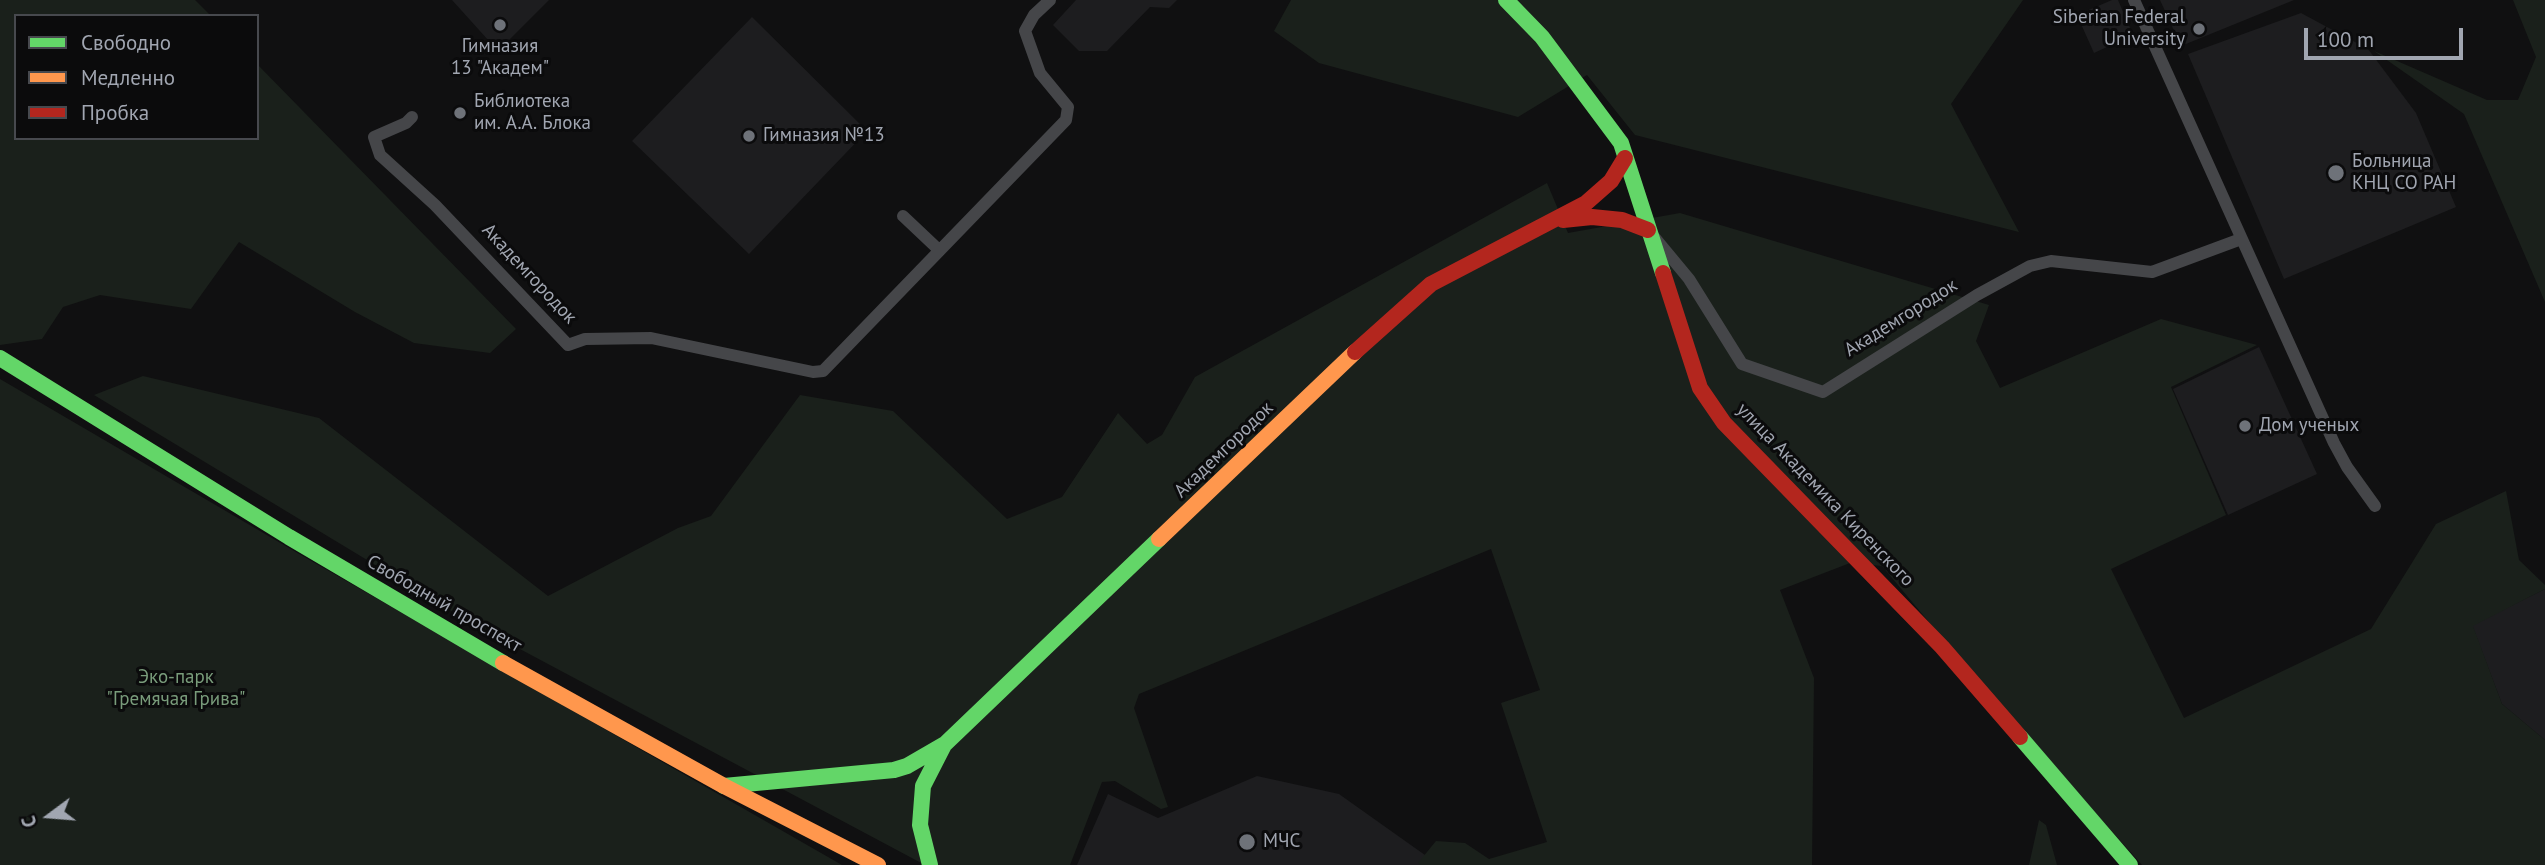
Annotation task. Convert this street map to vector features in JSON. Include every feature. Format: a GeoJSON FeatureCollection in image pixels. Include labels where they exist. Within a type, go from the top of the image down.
{"type":"FeatureCollection","features":[{"type":"Feature","properties":{"kind":"main road","name":"улица Академика Киренского"},"geometry":{"type":"LineString","coordinates":[[1506,0],[1542,37],[1609,124],[1625,158],[1700,388],[1724,422],[1942,647],[2130,865]]}},
{"type":"Feature","properties":{"kind":"main road","name":"Академгородок"},"geometry":{"type":"LineString","coordinates":[[945,744],[1405,304],[1431,284],[1556,220],[1597,194],[1611,181],[1625,158]]}},
{"type":"Feature","properties":{"kind":"main road"},"geometry":{"type":"LineString","coordinates":[[1556,220],[1592,217],[1612,219],[1648,230]]}},
{"type":"Feature","properties":{"kind":"main road","name":"Свободный проспект"},"geometry":{"type":"LineString","coordinates":[[0,358],[289,537],[544,687],[724,786],[878,865]]}},
{"type":"Feature","properties":{"kind":"main road"},"geometry":{"type":"LineString","coordinates":[[724,786],[894,770],[907,766],[945,744]]}},
{"type":"Feature","properties":{"kind":"main road"},"geometry":{"type":"LineString","coordinates":[[930,865],[920,825],[923,786],[945,744]]}},
{"type":"Feature","properties":{"kind":"street","name":"Академгородок"},"geometry":{"type":"LineString","coordinates":[[412,117],[407,123],[374,136],[380,155],[435,205],[568,345],[585,339],[651,338],[813,372],[822,371],[1066,120],[1068,107],[1040,73],[1026,31],[1034,16],[1050,0]]}},
{"type":"Feature","properties":{"kind":"street"},"geometry":{"type":"LineString","coordinates":[[2134,0],[2334,443],[2347,467],[2375,506]]}},
{"type":"Feature","properties":{"kind":"street"},"geometry":{"type":"LineString","coordinates":[[903,216],[939,250]]}},
{"type":"Feature","properties":{"kind":"street","name":"Академгородок"},"geometry":{"type":"LineString","coordinates":[[1648,230],[1689,279],[1742,364],[1823,392],[1977,295],[2029,266],[2051,261],[2152,272],[2241,239]]}},
{"type":"Feature","properties":{"kind":"shaded area","name":"Гимназия 13 \"Академ\""},"geometry":{"type":"Polygon","coordinates":[[[452,0],[549,0],[498,51],[452,0]]]}},
{"type":"Feature","properties":{"kind":"shaded area"},"geometry":{"type":"Polygon","coordinates":[[[1076,0],[1177,0],[1169,8],[1150,7],[1107,51],[1079,51],[1053,25],[1076,0]]]}},
{"type":"Feature","properties":{"kind":"shaded area"},"geometry":{"type":"Polygon","coordinates":[[[2118,0],[2133,35],[2094,53],[2077,15],[2118,0]]]}},
{"type":"Feature","properties":{"kind":"shaded area","name":"Siberian Federal University"},"geometry":{"type":"Polygon","coordinates":[[[2160,0],[2294,0],[2181,46],[2160,0]]]}},
{"type":"Feature","properties":{"kind":"shaded area"},"geometry":{"type":"Polygon","coordinates":[[[2301,13],[2368,49],[2416,113],[2456,207],[2284,279],[2188,54],[2301,13]]]}},
{"type":"Feature","properties":{"kind":"shaded area","name":"Гимназия №13"},"geometry":{"type":"Polygon","coordinates":[[[752,17],[867,131],[749,254],[632,141],[752,17]]]}},
{"type":"Feature","properties":{"kind":"shaded area"},"geometry":{"type":"Polygon","coordinates":[[[2259,347],[2317,474],[2228,515],[2173,389],[2259,347]]]}},
{"type":"Feature","properties":{"kind":"shaded area"},"geometry":{"type":"Polygon","coordinates":[[[2545,589],[2545,740],[2502,704],[2472,625],[2545,589]]]}},
{"type":"Feature","properties":{"kind":"shaded area","name":"МЧС"},"geometry":{"type":"Polygon","coordinates":[[[1257,776],[1339,794],[1439,865],[1077,865],[1108,794],[1158,818],[1257,776]]]}},
{"type":"Feature","properties":{"kind":"green space"},"geometry":{"type":"Polygon","coordinates":[[[0,0],[195,0],[209,14],[14,14],[14,140],[259,140],[259,66],[516,329],[490,353],[414,343],[355,312],[239,242],[191,309],[100,295],[63,307],[42,339],[0,345],[0,0]]]}},
{"type":"Feature","properties":{"kind":"green space"},"geometry":{"type":"Polygon","coordinates":[[[1291,0],[2023,0],[1951,104],[2019,232],[1635,135],[1587,75],[1518,117],[1319,63],[1274,31],[1291,0]]]}},
{"type":"Feature","properties":{"kind":"green space"},"geometry":{"type":"Polygon","coordinates":[[[2513,0],[2545,0],[2545,302],[2464,114],[2374,51],[2487,100],[2518,100],[2536,57],[2513,0]]]}},
{"type":"Feature","properties":{"kind":"green space"},"geometry":{"type":"Polygon","coordinates":[[[1547,183],[1568,233],[1680,213],[1989,305],[1976,341],[2000,388],[2161,319],[2257,345],[2171,387],[2226,515],[2111,569],[2184,718],[2371,629],[2436,524],[2506,491],[2519,560],[2545,585],[2545,589],[2473,626],[2502,704],[2545,740],[2545,865],[2142,865],[1985,689],[1882,566],[1850,563],[1780,590],[1814,678],[1812,865],[1421,865],[1418,863],[1436,841],[1465,843],[1489,859],[1547,842],[1501,703],[1540,690],[1491,549],[1139,694],[1134,708],[1168,807],[1161,809],[1115,781],[1102,782],[1070,865],[925,865],[473,624],[94,395],[143,376],[319,418],[548,596],[678,528],[711,516],[800,395],[893,411],[1007,519],[1062,497],[1118,413],[1147,444],[1162,435],[1195,377],[1547,183]]]}},
{"type":"Feature","properties":{"kind":"green space","name":"Эко-парк \"Гремячая Грива\""},"geometry":{"type":"Polygon","coordinates":[[[0,379],[301,555],[842,865],[0,865],[0,379]]]}},
{"type":"Feature","properties":{"kind":"green space"},"geometry":{"type":"Polygon","coordinates":[[[2039,820],[2046,825],[2057,865],[2029,865],[2039,820]]]}},
{"type":"Feature","properties":{"kind":"traffic: fast"},"geometry":{"type":"LineString","coordinates":[[1506,0],[1542,37],[1621,143],[1663,273]]}},
{"type":"Feature","properties":{"kind":"traffic: fast"},"geometry":{"type":"LineString","coordinates":[[0,358],[289,537],[503,663]]}},
{"type":"Feature","properties":{"kind":"traffic: fast"},"geometry":{"type":"LineString","coordinates":[[724,786],[894,770],[907,766],[945,744],[1159,539]]}},
{"type":"Feature","properties":{"kind":"traffic: fast"},"geometry":{"type":"LineString","coordinates":[[2020,737],[2130,865]]}},
{"type":"Feature","properties":{"kind":"traffic: fast"},"geometry":{"type":"LineString","coordinates":[[930,865],[920,825],[923,786],[944,745]]}},
{"type":"Feature","properties":{"kind":"traffic: slow"},"geometry":{"type":"LineString","coordinates":[[1159,539],[1355,352]]}},
{"type":"Feature","properties":{"kind":"traffic: slow"},"geometry":{"type":"LineString","coordinates":[[503,663],[724,786],[878,865]]}},
{"type":"Feature","properties":{"kind":"traffic: jam"},"geometry":{"type":"LineString","coordinates":[[1355,352],[1431,284],[1586,203],[1611,181],[1625,158]]}},
{"type":"Feature","properties":{"kind":"traffic: jam"},"geometry":{"type":"LineString","coordinates":[[1563,220],[1592,217],[1622,220],[1648,230]]}},
{"type":"Feature","properties":{"kind":"traffic: jam"},"geometry":{"type":"LineString","coordinates":[[1663,273],[1700,388],[1724,423],[1942,647],[2020,737]]}},
{"type":"Feature","properties":{"kind":"place","name":"Гимназия 13 \"Академ\""},"geometry":{"type":"Point","coordinates":[500,25]}},
{"type":"Feature","properties":{"kind":"place","name":"Siberian Federal University"},"geometry":{"type":"Point","coordinates":[2199,29]}},
{"type":"Feature","properties":{"kind":"place","name":"Библиотека им. А.А. Блока"},"geometry":{"type":"Point","coordinates":[460,113]}},
{"type":"Feature","properties":{"kind":"place","name":"Гимназия №13"},"geometry":{"type":"Point","coordinates":[749,136]}},
{"type":"Feature","properties":{"kind":"place","name":"Больница КНЦ СО РАН"},"geometry":{"type":"Point","coordinates":[2336,173]}},
{"type":"Feature","properties":{"kind":"place","name":"Дом ученых"},"geometry":{"type":"Point","coordinates":[2245,426]}},
{"type":"Feature","properties":{"kind":"place","name":"МЧС"},"geometry":{"type":"Point","coordinates":[1247,842]}}]}
